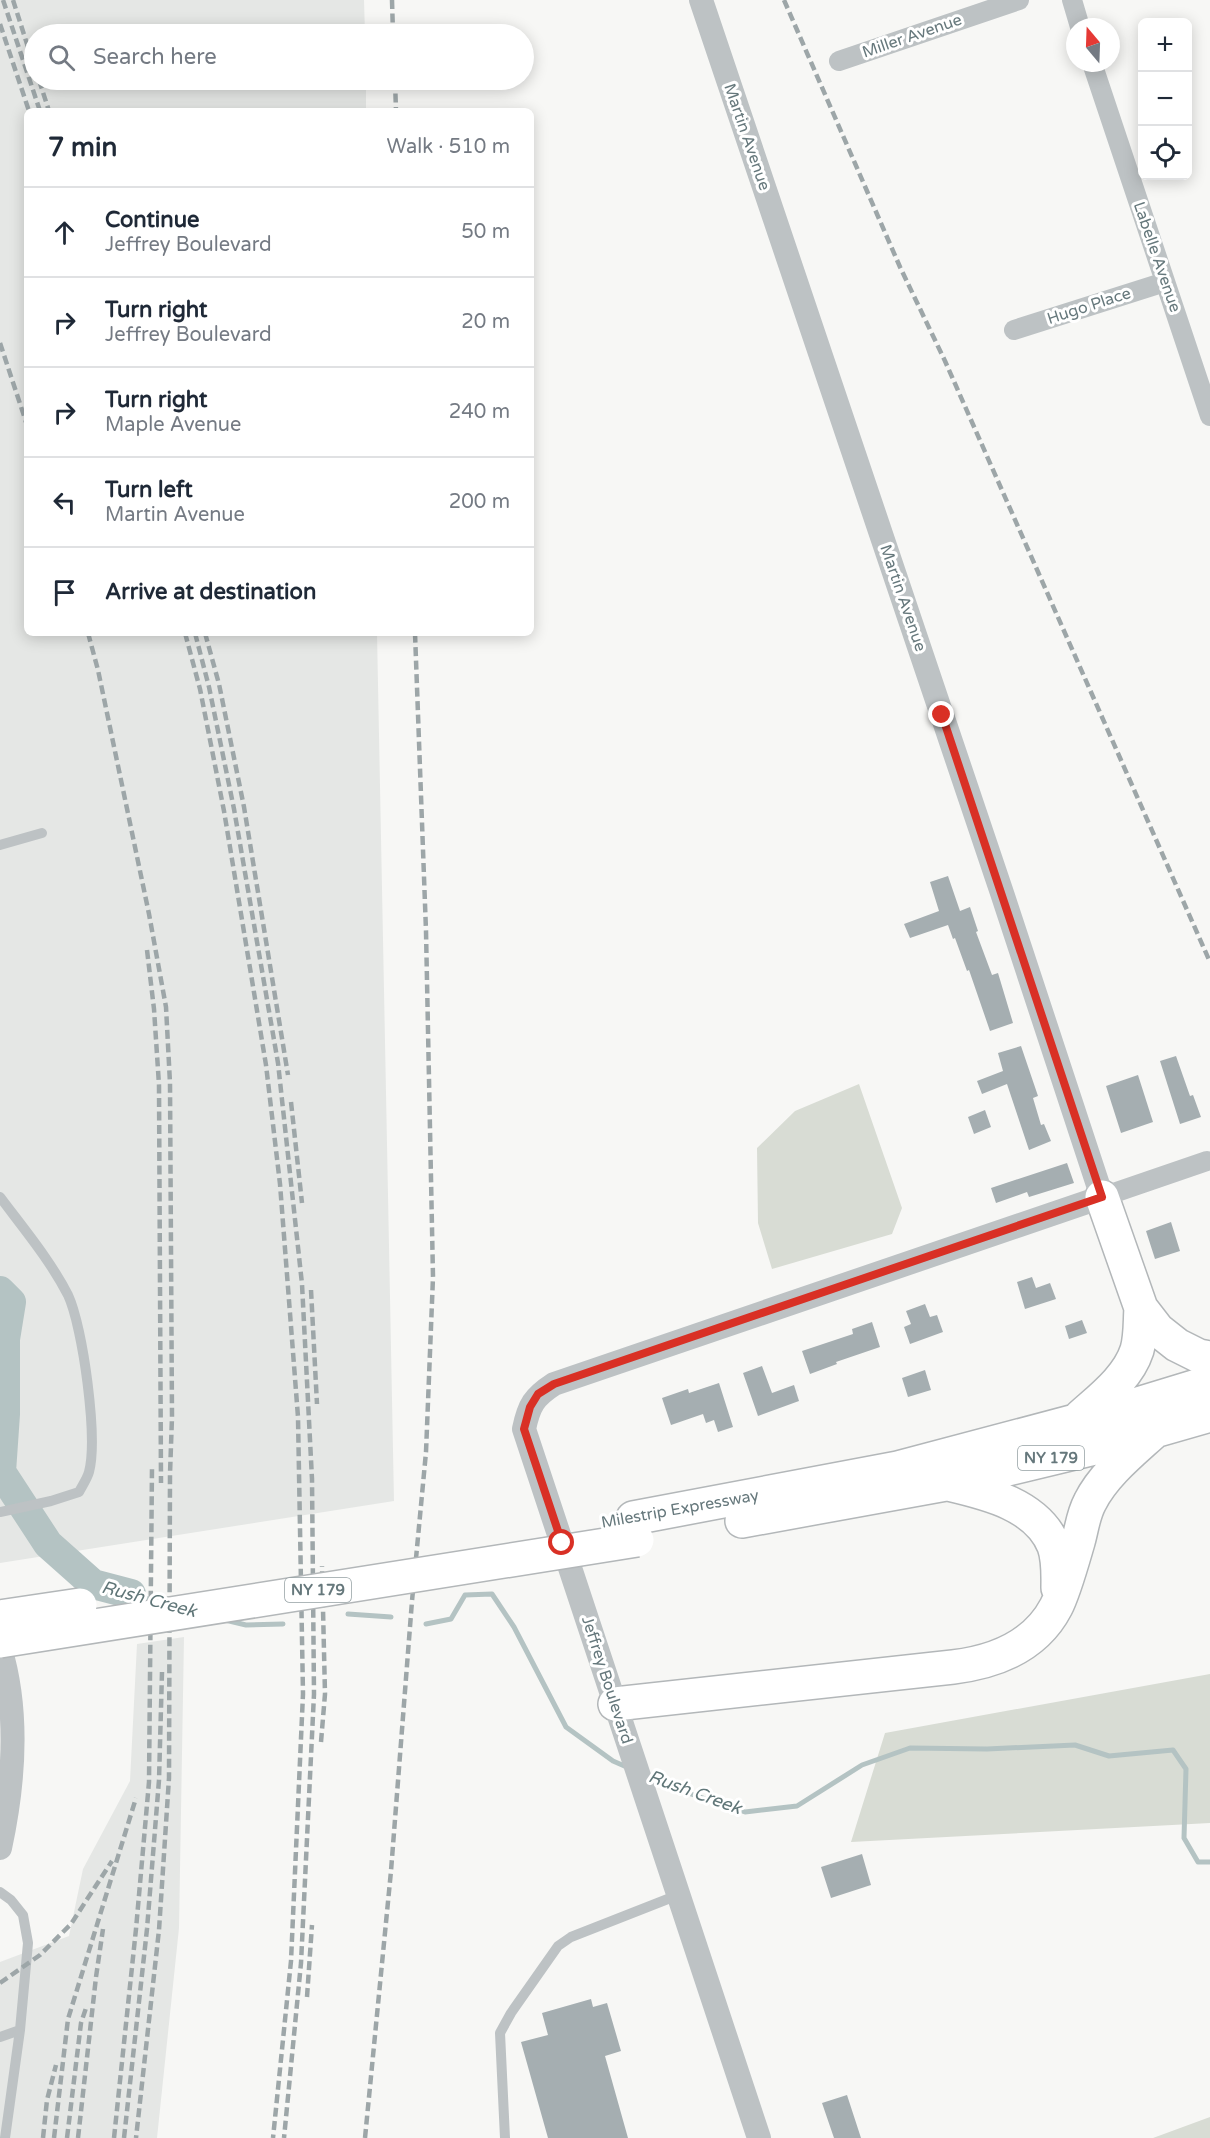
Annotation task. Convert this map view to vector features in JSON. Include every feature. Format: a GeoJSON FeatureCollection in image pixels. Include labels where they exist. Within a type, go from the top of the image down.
{"type":"FeatureCollection","features":[{"type":"Feature","properties":{"kind":"highway"},"geometry":{"type":"LineString","coordinates":[[1102,1197],[1141,1308],[1158,1330],[1177,1345],[1199,1356],[1210,1358]]}},
{"type":"Feature","properties":{"kind":"highway"},"geometry":{"type":"LineString","coordinates":[[1077,1420],[1102,1397],[1130,1365],[1139,1339],[1141,1308]]}},
{"type":"Feature","properties":{"kind":"highway","name":"Milestrip Expressway"},"geometry":{"type":"LineString","coordinates":[[0,1641],[635,1529],[898,1468],[1210,1382]]}},
{"type":"Feature","properties":{"kind":"highway","name":"Milestrip Expressway"},"geometry":{"type":"LineString","coordinates":[[0,1617],[946,1484],[1210,1415]]}},
{"type":"Feature","properties":{"kind":"highway"},"geometry":{"type":"LineString","coordinates":[[615,1704],[977,1664],[1001,1657],[1017,1648],[1044,1623],[1057,1607],[1090,1502],[1113,1471],[1155,1431]]}},
{"type":"Feature","properties":{"kind":"highway"},"geometry":{"type":"LineString","coordinates":[[946,1484],[988,1495],[1024,1511],[1047,1533],[1055,1547],[1059,1570],[1057,1607]]}},
{"type":"Feature","properties":{"kind":"street","name":"Martin Avenue"},"geometry":{"type":"LineString","coordinates":[[701,0],[1102,1197]]}},
{"type":"Feature","properties":{"kind":"street","name":"Miller Avenue"},"geometry":{"type":"LineString","coordinates":[[839,60],[1019,0]]}},
{"type":"Feature","properties":{"kind":"street"},"geometry":{"type":"LineString","coordinates":[[1072,0],[1077,18]]}},
{"type":"Feature","properties":{"kind":"street","name":"Labelle Avenue"},"geometry":{"type":"LineString","coordinates":[[1095,72],[1210,416]]}},
{"type":"Feature","properties":{"kind":"street","name":"Hugo Place"},"geometry":{"type":"LineString","coordinates":[[1014,330],[1165,282]]}},
{"type":"Feature","properties":{"kind":"street"},"geometry":{"type":"LineString","coordinates":[[1102,1197],[1207,1161]]}},
{"type":"Feature","properties":{"kind":"street","name":"Jeffrey Boulevard"},"geometry":{"type":"LineString","coordinates":[[759,2138],[524,1429],[530,1407],[538,1394],[554,1384],[1102,1197]]}},
{"type":"Feature","properties":{"kind":"street"},"geometry":{"type":"LineString","coordinates":[[0,1648],[8,1673],[14,1730],[5,1824],[0,1848]]}},
{"type":"Feature","properties":{"kind":"lane"},"geometry":{"type":"LineString","coordinates":[[0,845],[42,833]]}},
{"type":"Feature","properties":{"kind":"lane"},"geometry":{"type":"LineString","coordinates":[[0,1197],[49,1261],[68,1297],[76,1317],[93,1428],[89,1472],[79,1492],[5,1510]]}},
{"type":"Feature","properties":{"kind":"lane"},"geometry":{"type":"LineString","coordinates":[[0,1892],[11,1900],[23,1915],[28,1943],[20,2030],[5,2138]]}},
{"type":"Feature","properties":{"kind":"lane"},"geometry":{"type":"LineString","coordinates":[[505,2138],[500,2034],[540,1971],[558,1946],[571,1937],[678,1894]]}},
{"type":"Feature","properties":{"kind":"lane"},"geometry":{"type":"LineString","coordinates":[[0,2037],[20,2030]]}},
{"type":"Feature","properties":{"kind":"shaded area"},"geometry":{"type":"Polygon","coordinates":[[[0,0],[364,0],[365,24],[24,24],[24,90],[366,90],[366,108],[24,108],[24,636],[377,636],[394,1501],[0,1563],[0,0]]]}},
{"type":"Feature","properties":{"kind":"shaded area"},"geometry":{"type":"Polygon","coordinates":[[[859,1084],[902,1208],[892,1234],[772,1269],[758,1223],[757,1148],[795,1111],[859,1084]]]}},
{"type":"Feature","properties":{"kind":"shaded area"},"geometry":{"type":"Polygon","coordinates":[[[184,1637],[179,1928],[157,2138],[0,2138],[0,1962],[69,1936],[83,1869],[130,1781],[137,1644],[184,1637]]]}},
{"type":"Feature","properties":{"kind":"shaded area"},"geometry":{"type":"Polygon","coordinates":[[[1210,1674],[1210,1823],[851,1842],[885,1733],[1210,1674]]]}},
{"type":"Feature","properties":{"kind":"shaded area"},"geometry":{"type":"Polygon","coordinates":[[[1210,2117],[1210,2138],[1153,2138],[1210,2117]]]}},
{"type":"Feature","properties":{"kind":"building"},"geometry":{"type":"Polygon","coordinates":[[[948,876],[960,911],[970,907],[978,931],[976,932],[992,975],[998,973],[1013,1023],[990,1031],[969,970],[967,971],[948,925],[910,938],[904,924],[939,911],[930,882],[948,876]]]}},
{"type":"Feature","properties":{"kind":"building"},"geometry":{"type":"Polygon","coordinates":[[[1021,1046],[1038,1096],[1033,1098],[1041,1125],[1044,1124],[1051,1141],[1029,1150],[1007,1084],[982,1094],[977,1081],[1003,1071],[998,1053],[1021,1046]]]}},
{"type":"Feature","properties":{"kind":"building"},"geometry":{"type":"Polygon","coordinates":[[[1176,1056],[1190,1096],[1193,1095],[1201,1117],[1180,1124],[1160,1061],[1176,1056]]]}},
{"type":"Feature","properties":{"kind":"building"},"geometry":{"type":"Polygon","coordinates":[[[1138,1075],[1153,1122],[1121,1133],[1106,1086],[1138,1075]]]}},
{"type":"Feature","properties":{"kind":"building"},"geometry":{"type":"Polygon","coordinates":[[[985,1110],[991,1127],[974,1134],[968,1117],[985,1110]]]}},
{"type":"Feature","properties":{"kind":"building"},"geometry":{"type":"Polygon","coordinates":[[[1067,1163],[1074,1183],[1029,1197],[1027,1192],[996,1203],[991,1188],[1067,1163]]]}},
{"type":"Feature","properties":{"kind":"building"},"geometry":{"type":"Polygon","coordinates":[[[1171,1222],[1180,1251],[1155,1259],[1146,1231],[1171,1222]]]}},
{"type":"Feature","properties":{"kind":"building"},"geometry":{"type":"Polygon","coordinates":[[[1032,1277],[1036,1288],[1050,1283],[1056,1299],[1025,1309],[1017,1282],[1032,1277]]]}},
{"type":"Feature","properties":{"kind":"building"},"geometry":{"type":"Polygon","coordinates":[[[925,1304],[930,1317],[937,1315],[943,1332],[910,1344],[904,1327],[911,1324],[906,1311],[925,1304]]]}},
{"type":"Feature","properties":{"kind":"building"},"geometry":{"type":"Polygon","coordinates":[[[1082,1320],[1087,1333],[1069,1339],[1065,1326],[1082,1320]]]}},
{"type":"Feature","properties":{"kind":"building"},"geometry":{"type":"Polygon","coordinates":[[[872,1322],[880,1347],[836,1362],[837,1364],[810,1374],[802,1351],[853,1334],[852,1329],[872,1322]]]}},
{"type":"Feature","properties":{"kind":"building"},"geometry":{"type":"Polygon","coordinates":[[[762,1366],[772,1393],[794,1385],[799,1401],[758,1416],[743,1373],[762,1366]]]}},
{"type":"Feature","properties":{"kind":"building"},"geometry":{"type":"Polygon","coordinates":[[[925,1370],[931,1390],[908,1397],[902,1378],[925,1370]]]}},
{"type":"Feature","properties":{"kind":"building"},"geometry":{"type":"Polygon","coordinates":[[[719,1383],[733,1427],[718,1432],[714,1420],[706,1423],[703,1414],[671,1425],[662,1398],[688,1389],[689,1393],[719,1383]]]}},
{"type":"Feature","properties":{"kind":"building"},"geometry":{"type":"Polygon","coordinates":[[[862,1854],[871,1885],[831,1898],[821,1867],[862,1854]]]}},
{"type":"Feature","properties":{"kind":"building"},"geometry":{"type":"Polygon","coordinates":[[[591,1999],[593,2007],[607,2003],[621,2051],[605,2056],[628,2138],[548,2138],[521,2042],[548,2035],[542,2013],[591,1999]]]}},
{"type":"Feature","properties":{"kind":"building"},"geometry":{"type":"Polygon","coordinates":[[[847,2095],[861,2138],[834,2138],[822,2103],[847,2095]]]}},
{"type":"Feature","properties":{"kind":"waterway","name":"Rush Creek"},"geometry":{"type":"LineString","coordinates":[[0,1291],[11,1302],[5,1339],[5,1414],[1,1472],[48,1544],[93,1584],[131,1594]]}},
{"type":"Feature","properties":{"kind":"waterway","name":"Rush Creek"},"geometry":{"type":"LineString","coordinates":[[131,1594],[158,1602]]}},
{"type":"Feature","properties":{"kind":"waterway","name":"Rush Creek"},"geometry":{"type":"LineString","coordinates":[[426,1624],[451,1619],[465,1595],[492,1594],[514,1627],[566,1727],[613,1761],[629,1768]]}},
{"type":"Feature","properties":{"kind":"waterway","name":"Rush Creek"},"geometry":{"type":"LineString","coordinates":[[348,1614],[391,1617]]}},
{"type":"Feature","properties":{"kind":"waterway","name":"Rush Creek"},"geometry":{"type":"LineString","coordinates":[[225,1620],[246,1625],[283,1624]]}},
{"type":"Feature","properties":{"kind":"waterway","name":"Rush Creek"},"geometry":{"type":"LineString","coordinates":[[646,1775],[685,1792],[745,1812],[797,1806],[862,1765],[910,1748],[987,1749],[1075,1745],[1109,1756],[1173,1750],[1186,1769],[1184,1838],[1198,1862],[1210,1862]]}},
{"type":"Feature","properties":{"kind":"railway"},"geometry":{"type":"LineString","coordinates":[[3,0],[24,63]]}},
{"type":"Feature","properties":{"kind":"railway"},"geometry":{"type":"LineString","coordinates":[[13,0],[24,35]]}},
{"type":"Feature","properties":{"kind":"railway"},"geometry":{"type":"LineString","coordinates":[[392,0],[393,24]]}},
{"type":"Feature","properties":{"kind":"railway"},"geometry":{"type":"LineString","coordinates":[[784,0],[900,267],[945,361],[1210,962]]}},
{"type":"Feature","properties":{"kind":"railway"},"geometry":{"type":"LineString","coordinates":[[0,24],[28,108]]}},
{"type":"Feature","properties":{"kind":"railway"},"geometry":{"type":"LineString","coordinates":[[33,90],[39,108]]}},
{"type":"Feature","properties":{"kind":"railway"},"geometry":{"type":"LineString","coordinates":[[42,90],[48,108]]}},
{"type":"Feature","properties":{"kind":"railway"},"geometry":{"type":"LineString","coordinates":[[395,90],[396,108]]}},
{"type":"Feature","properties":{"kind":"railway"},"geometry":{"type":"LineString","coordinates":[[0,343],[24,416]]}},
{"type":"Feature","properties":{"kind":"railway"},"geometry":{"type":"LineString","coordinates":[[89,636],[149,914],[166,1007],[170,1083],[172,1417],[169,1778],[159,1930],[136,2138]]}},
{"type":"Feature","properties":{"kind":"railway"},"geometry":{"type":"LineString","coordinates":[[186,636],[200,689],[224,811],[266,1065],[280,1184],[298,1417],[303,1694],[291,1961],[273,2138]]}},
{"type":"Feature","properties":{"kind":"railway"},"geometry":{"type":"LineString","coordinates":[[196,636],[209,687],[234,809],[278,1063],[302,1284],[312,1479],[314,1694],[301,1963],[284,2138]]}},
{"type":"Feature","properties":{"kind":"railway"},"geometry":{"type":"LineString","coordinates":[[206,636],[219,684],[244,807],[288,1075]]}},
{"type":"Feature","properties":{"kind":"railway"},"geometry":{"type":"LineString","coordinates":[[365,2138],[391,1871],[426,1452],[433,1277],[426,931],[415,636]]}},
{"type":"Feature","properties":{"kind":"railway"},"geometry":{"type":"LineString","coordinates":[[147,950],[159,1085],[161,1483]]}},
{"type":"Feature","properties":{"kind":"railway"},"geometry":{"type":"LineString","coordinates":[[291,1102],[302,1203]]}},
{"type":"Feature","properties":{"kind":"railway"},"geometry":{"type":"LineString","coordinates":[[311,1290],[317,1404]]}},
{"type":"Feature","properties":{"kind":"railway"},"geometry":{"type":"LineString","coordinates":[[114,2138],[149,1782],[152,1468]]}},
{"type":"Feature","properties":{"kind":"railway"},"geometry":{"type":"LineString","coordinates":[[321,1742],[325,1694],[322,1566]]}},
{"type":"Feature","properties":{"kind":"railway"},"geometry":{"type":"LineString","coordinates":[[124,2138],[147,1929],[159,1780],[162,1672]]}},
{"type":"Feature","properties":{"kind":"railway"},"geometry":{"type":"LineString","coordinates":[[54,2138],[68,2019],[136,1798]]}},
{"type":"Feature","properties":{"kind":"railway"},"geometry":{"type":"LineString","coordinates":[[0,1983],[40,1955],[71,1924],[112,1861]]}},
{"type":"Feature","properties":{"kind":"railway"},"geometry":{"type":"LineString","coordinates":[[307,1997],[312,1925]]}},
{"type":"Feature","properties":{"kind":"railway"},"geometry":{"type":"LineString","coordinates":[[78,2138],[103,1929]]}},
{"type":"Feature","properties":{"kind":"railway"},"geometry":{"type":"LineString","coordinates":[[67,2138],[81,2023],[87,2005]]}},
{"type":"Feature","properties":{"kind":"railway"},"geometry":{"type":"LineString","coordinates":[[43,2138],[47,2100],[56,2065]]}},
{"type":"Feature","properties":{"kind":"route"},"geometry":{"type":"LineString","coordinates":[[562,1543],[524,1429],[530,1407],[538,1394],[554,1384],[1102,1197],[942,715]]}}]}
